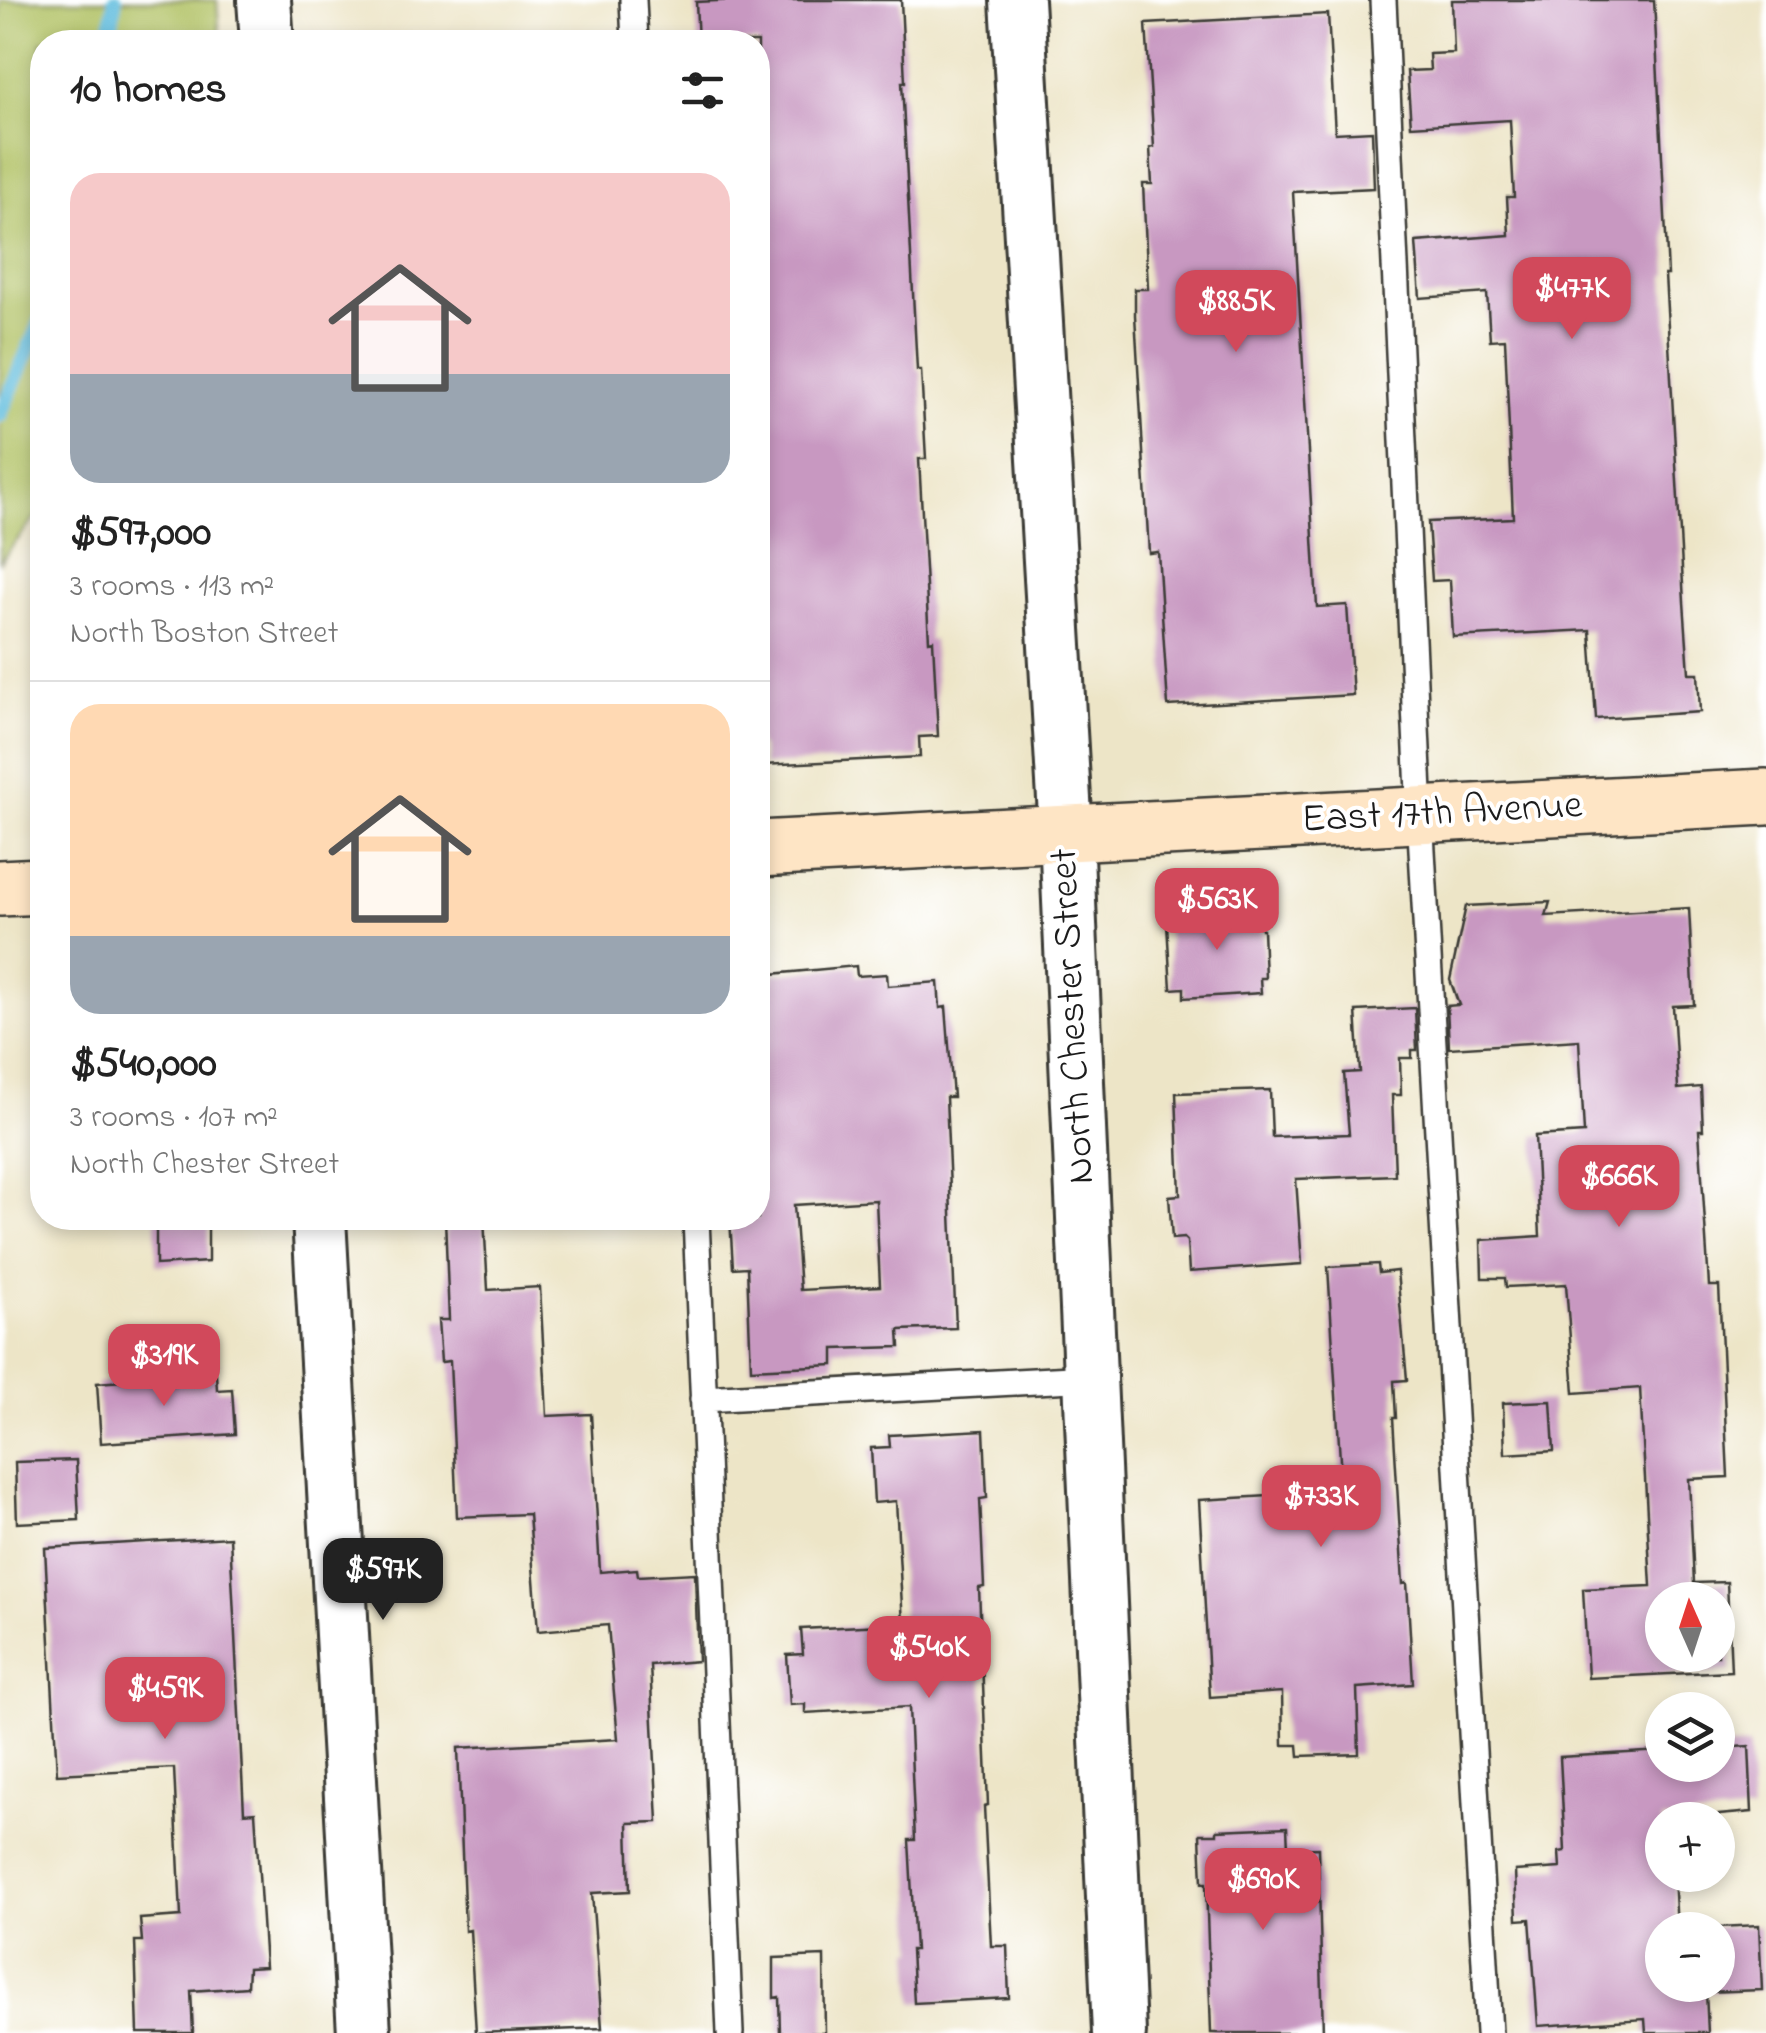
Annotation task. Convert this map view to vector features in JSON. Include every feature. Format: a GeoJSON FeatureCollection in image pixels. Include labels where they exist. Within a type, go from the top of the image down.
{"type":"FeatureCollection","features":[{"type":"Feature","properties":{"kind":"street"},"geometry":{"type":"LineString","coordinates":[[264,0],[265,30]]}},
{"type":"Feature","properties":{"kind":"street","name":"North Chester Street"},"geometry":{"type":"LineString","coordinates":[[1017,0],[1066,833],[1118,2033]]}},
{"type":"Feature","properties":{"kind":"street","name":"East 17th Avenue"},"geometry":{"type":"LineString","coordinates":[[770,848],[1766,797]]}},
{"type":"Feature","properties":{"kind":"street"},"geometry":{"type":"LineString","coordinates":[[0,888],[30,887]]}},
{"type":"Feature","properties":{"kind":"street"},"geometry":{"type":"LineString","coordinates":[[320,1230],[364,2033]]}},
{"type":"Feature","properties":{"kind":"lane"},"geometry":{"type":"LineString","coordinates":[[633,0],[634,30]]}},
{"type":"Feature","properties":{"kind":"lane"},"geometry":{"type":"LineString","coordinates":[[1383,0],[1420,815],[1490,2033]]}},
{"type":"Feature","properties":{"kind":"lane"},"geometry":{"type":"LineString","coordinates":[[697,1230],[730,2033]]}},
{"type":"Feature","properties":{"kind":"lane"},"geometry":{"type":"LineString","coordinates":[[704,1400],[1090,1378]]}},
{"type":"Feature","properties":{"kind":"green space"},"geometry":{"type":"Polygon","coordinates":[[[0,0],[217,0],[219,30],[30,30],[30,524],[0,562],[0,0]]]}},
{"type":"Feature","properties":{"kind":"building"},"geometry":{"type":"Polygon","coordinates":[[[901,0],[917,370],[921,370],[926,459],[919,459],[938,736],[919,737],[920,757],[770,765],[770,30],[697,30],[696,2],[901,0]]]}},
{"type":"Feature","properties":{"kind":"building"},"geometry":{"type":"Polygon","coordinates":[[[1452,0],[1654,0],[1684,602],[1689,673],[1698,673],[1700,712],[1596,719],[1590,630],[1453,637],[1450,580],[1432,581],[1428,522],[1513,518],[1505,339],[1490,340],[1487,293],[1420,298],[1416,242],[1509,235],[1507,197],[1514,197],[1510,120],[1411,126],[1407,71],[1430,70],[1429,54],[1454,53],[1452,0]]]}},
{"type":"Feature","properties":{"kind":"building"},"geometry":{"type":"Polygon","coordinates":[[[1328,14],[1335,133],[1372,131],[1374,188],[1293,192],[1317,607],[1347,605],[1353,695],[1168,706],[1158,552],[1149,553],[1135,315],[1135,289],[1148,289],[1143,184],[1152,184],[1150,148],[1154,147],[1146,24],[1328,14]]]}},
{"type":"Feature","properties":{"kind":"building"},"geometry":{"type":"Polygon","coordinates":[[[1550,902],[1546,916],[1689,908],[1694,1005],[1673,1006],[1678,1089],[1701,1087],[1703,1130],[1699,1130],[1709,1286],[1719,1286],[1728,1477],[1689,1479],[1694,1582],[1651,1582],[1640,1388],[1574,1393],[1566,1284],[1506,1287],[1505,1278],[1482,1278],[1481,1240],[1540,1236],[1535,1136],[1584,1133],[1579,1040],[1449,1048],[1447,1006],[1459,1005],[1450,980],[1466,906],[1550,902]]]}},
{"type":"Feature","properties":{"kind":"building"},"geometry":{"type":"Polygon","coordinates":[[[1259,907],[1265,978],[1260,978],[1261,993],[1184,998],[1184,988],[1171,989],[1167,924],[1185,922],[1184,912],[1259,907]]]}},
{"type":"Feature","properties":{"kind":"building"},"geometry":{"type":"Polygon","coordinates":[[[856,966],[857,976],[887,974],[888,986],[938,982],[940,1008],[946,1007],[953,1097],[946,1097],[956,1328],[899,1330],[900,1347],[834,1349],[834,1365],[751,1369],[747,1267],[733,1268],[731,1230],[770,1230],[772,974],[856,966]],[[876,1200],[794,1205],[800,1290],[880,1286],[876,1200]]]}},
{"type":"Feature","properties":{"kind":"building"},"geometry":{"type":"Polygon","coordinates":[[[1415,1008],[1417,1050],[1412,1050],[1412,1058],[1400,1058],[1401,1095],[1392,1095],[1395,1175],[1296,1179],[1302,1264],[1189,1272],[1187,1241],[1172,1239],[1169,1196],[1180,1195],[1176,1093],[1270,1090],[1272,1137],[1349,1134],[1344,1073],[1360,1072],[1356,1011],[1415,1008]]]}},
{"type":"Feature","properties":{"kind":"building"},"geometry":{"type":"Polygon","coordinates":[[[156,1230],[208,1230],[208,1262],[156,1265],[156,1230]]]}},
{"type":"Feature","properties":{"kind":"building"},"geometry":{"type":"Polygon","coordinates":[[[445,1230],[485,1230],[488,1290],[540,1287],[547,1416],[591,1414],[600,1572],[637,1569],[638,1576],[695,1573],[698,1661],[650,1665],[658,1822],[628,1823],[630,1891],[592,1893],[602,2028],[476,2033],[470,1930],[465,1931],[458,1748],[618,1739],[608,1625],[538,1631],[529,1514],[457,1517],[450,1361],[441,1362],[438,1320],[449,1320],[445,1230]]]}},
{"type":"Feature","properties":{"kind":"building"},"geometry":{"type":"Polygon","coordinates":[[[1378,1264],[1379,1273],[1397,1271],[1407,1380],[1394,1381],[1393,1418],[1413,1684],[1357,1688],[1359,1754],[1299,1756],[1298,1745],[1283,1745],[1282,1692],[1210,1697],[1199,1500],[1342,1492],[1328,1267],[1378,1264]]]}},
{"type":"Feature","properties":{"kind":"building"},"geometry":{"type":"Polygon","coordinates":[[[216,1374],[217,1390],[232,1389],[235,1434],[101,1443],[97,1383],[216,1374]]]}},
{"type":"Feature","properties":{"kind":"building"},"geometry":{"type":"Polygon","coordinates":[[[1551,1401],[1554,1451],[1505,1454],[1503,1403],[1551,1401]]]}},
{"type":"Feature","properties":{"kind":"building"},"geometry":{"type":"Polygon","coordinates":[[[984,1430],[987,1498],[980,1499],[984,1587],[979,1588],[988,1805],[984,1806],[991,1946],[1007,1946],[1009,1998],[914,2003],[909,1840],[915,1840],[909,1707],[805,1713],[805,1704],[790,1705],[787,1655],[803,1654],[801,1629],[903,1624],[896,1501],[874,1503],[871,1448],[890,1447],[889,1435],[984,1430]]]}},
{"type":"Feature","properties":{"kind":"building"},"geometry":{"type":"Polygon","coordinates":[[[76,1460],[79,1520],[17,1523],[15,1462],[76,1460]]]}},
{"type":"Feature","properties":{"kind":"building"},"geometry":{"type":"Polygon","coordinates":[[[230,1537],[244,1813],[255,1812],[265,1967],[248,1968],[247,1987],[191,1991],[193,2033],[138,2033],[135,1941],[142,1941],[140,1919],[181,1916],[174,1768],[57,1774],[45,1548],[230,1537]]]}},
{"type":"Feature","properties":{"kind":"building"},"geometry":{"type":"Polygon","coordinates":[[[1645,1586],[1645,1672],[1711,1672],[1588,1678],[1583,1589],[1645,1586]]]}},
{"type":"Feature","properties":{"kind":"building"},"geometry":{"type":"Polygon","coordinates":[[[1749,1746],[1752,1812],[1735,1814],[1735,1802],[1645,1802],[1645,1892],[1675,1892],[1676,1912],[1645,1912],[1645,2002],[1706,2002],[1708,2033],[1646,2033],[1645,2019],[1538,2026],[1530,1919],[1517,1920],[1515,1871],[1560,1868],[1559,1852],[1565,1851],[1560,1757],[1645,1752],[1645,1782],[1735,1782],[1735,1747],[1749,1746]]]}},
{"type":"Feature","properties":{"kind":"building"},"geometry":{"type":"Polygon","coordinates":[[[1287,1827],[1288,1849],[1318,1848],[1323,2033],[1211,2033],[1206,1883],[1202,1883],[1200,1834],[1287,1827]]]}},
{"type":"Feature","properties":{"kind":"building"},"geometry":{"type":"Polygon","coordinates":[[[1759,1925],[1762,1990],[1735,1991],[1735,1926],[1759,1925]]]}},
{"type":"Feature","properties":{"kind":"building"},"geometry":{"type":"Polygon","coordinates":[[[824,1956],[825,2033],[780,2033],[779,1997],[774,1998],[774,1958],[824,1956]]]}},
{"type":"Feature","properties":{"kind":"waterway"},"geometry":{"type":"LineString","coordinates":[[111,30],[115,0]]}},
{"type":"Feature","properties":{"kind":"waterway"},"geometry":{"type":"LineString","coordinates":[[0,415],[30,346]]}}]}
